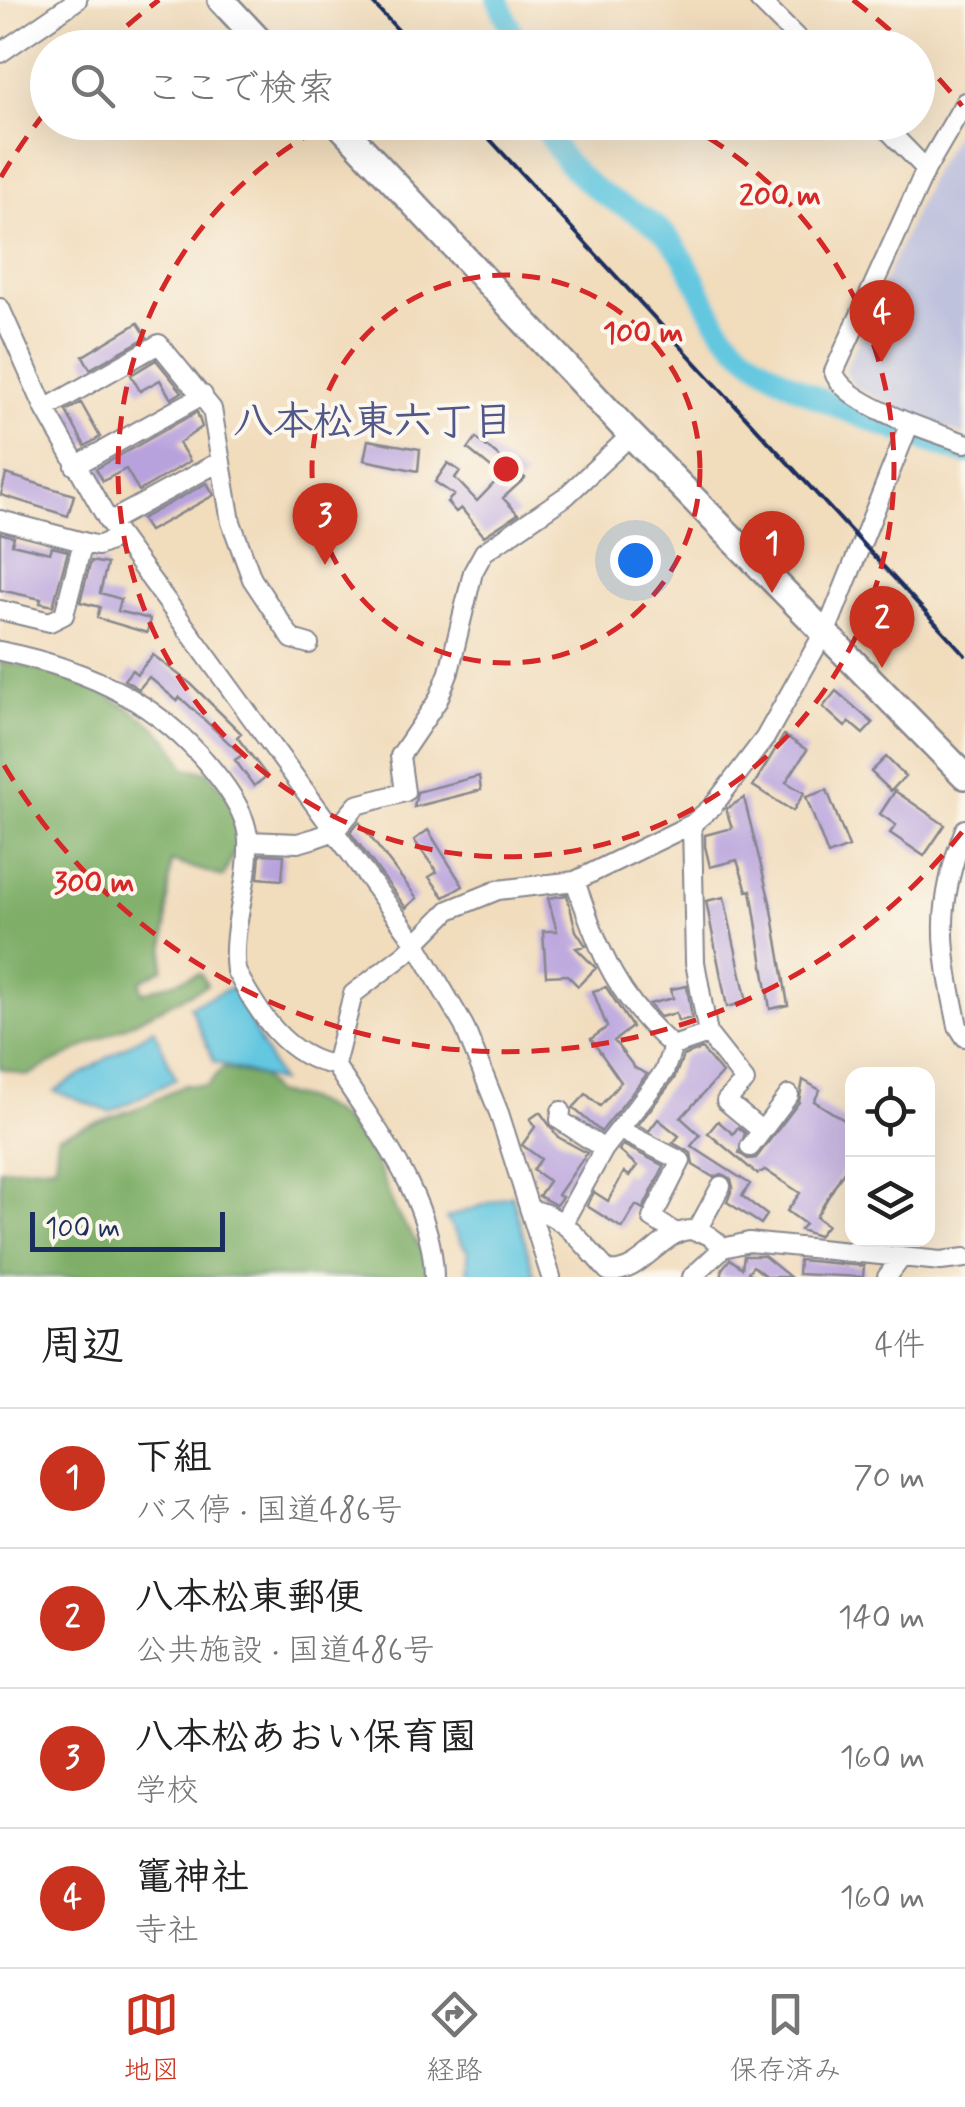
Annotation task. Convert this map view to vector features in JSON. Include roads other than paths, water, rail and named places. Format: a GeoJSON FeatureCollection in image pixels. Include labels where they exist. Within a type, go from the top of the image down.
{"type":"FeatureCollection","features":[{"type":"Feature","properties":{"kind":"highway"},"geometry":{"type":"LineString","coordinates":[[221,0],[249,30]]}},
{"type":"Feature","properties":{"kind":"highway"},"geometry":{"type":"LineString","coordinates":[[354,140],[631,436],[965,776]]}},
{"type":"Feature","properties":{"kind":"street"},"geometry":{"type":"LineString","coordinates":[[33,30],[77,0]]}},
{"type":"Feature","properties":{"kind":"street"},"geometry":{"type":"LineString","coordinates":[[759,0],[790,30]]}},
{"type":"Feature","properties":{"kind":"street"},"geometry":{"type":"LineString","coordinates":[[0,53],[30,32]]}},
{"type":"Feature","properties":{"kind":"street"},"geometry":{"type":"LineString","coordinates":[[965,102],[926,169],[834,372],[846,389],[907,431],[965,444]]}},
{"type":"Feature","properties":{"kind":"street"},"geometry":{"type":"LineString","coordinates":[[898,140],[926,169]]}},
{"type":"Feature","properties":{"kind":"street"},"geometry":{"type":"LineString","coordinates":[[0,308],[45,409],[114,529],[415,942],[464,1026],[499,1113],[550,1277]]}},
{"type":"Feature","properties":{"kind":"street"},"geometry":{"type":"LineString","coordinates":[[45,409],[159,344],[212,409],[232,522],[252,578],[292,639],[309,644]]}},
{"type":"Feature","properties":{"kind":"street"},"geometry":{"type":"LineString","coordinates":[[75,466],[203,396]]}},
{"type":"Feature","properties":{"kind":"street"},"geometry":{"type":"LineString","coordinates":[[434,1277],[430,1240],[399,1165],[335,1065],[354,994],[448,910],[475,895],[575,882],[692,824],[746,766],[822,630],[857,561],[907,431]]}},
{"type":"Feature","properties":{"kind":"street"},"geometry":{"type":"LineString","coordinates":[[248,842],[298,843],[335,831],[357,805],[405,792],[400,756],[444,686],[473,572],[484,552],[566,496],[631,436]]}},
{"type":"Feature","properties":{"kind":"street"},"geometry":{"type":"LineString","coordinates":[[0,520],[98,546],[114,529],[219,462]]}},
{"type":"Feature","properties":{"kind":"street"},"geometry":{"type":"LineString","coordinates":[[0,610],[50,622],[64,616],[83,542]]}},
{"type":"Feature","properties":{"kind":"street"},"geometry":{"type":"LineString","coordinates":[[0,650],[62,668],[151,708],[208,763],[230,792],[248,842],[236,971],[296,1054],[310,1062],[335,1065]]}},
{"type":"Feature","properties":{"kind":"street"},"geometry":{"type":"LineString","coordinates":[[692,824],[695,962],[708,1034],[745,1081],[726,1100],[762,1131]]}},
{"type":"Feature","properties":{"kind":"street"},"geometry":{"type":"LineString","coordinates":[[965,829],[949,870],[941,930],[955,1010],[965,1037]]}},
{"type":"Feature","properties":{"kind":"street"},"geometry":{"type":"LineString","coordinates":[[575,882],[608,970],[640,1018],[673,1046]]}},
{"type":"Feature","properties":{"kind":"street"},"geometry":{"type":"LineString","coordinates":[[673,1046],[708,1034]]}},
{"type":"Feature","properties":{"kind":"street"},"geometry":{"type":"LineString","coordinates":[[563,1223],[604,1149],[664,1072],[673,1046]]}},
{"type":"Feature","properties":{"kind":"street"},"geometry":{"type":"LineString","coordinates":[[750,1147],[788,1095]]}},
{"type":"Feature","properties":{"kind":"street"},"geometry":{"type":"LineString","coordinates":[[561,1111],[560,1120],[604,1149]]}},
{"type":"Feature","properties":{"kind":"street"},"geometry":{"type":"LineString","coordinates":[[620,1130],[680,1161],[652,1218],[676,1233],[696,1232],[714,1238],[723,1248]]}},
{"type":"Feature","properties":{"kind":"street"},"geometry":{"type":"LineString","coordinates":[[696,1232],[721,1186]]}},
{"type":"Feature","properties":{"kind":"street"},"geometry":{"type":"LineString","coordinates":[[530,1210],[542,1211],[563,1223],[608,1271],[617,1274],[631,1270],[676,1233]]}},
{"type":"Feature","properties":{"kind":"street"},"geometry":{"type":"LineString","coordinates":[[692,1277],[723,1248],[749,1242],[940,1261],[965,1258]]}},
{"type":"Feature","properties":{"kind":"street"},"geometry":{"type":"LineString","coordinates":[[886,1277],[902,1257]]}},
{"type":"Feature","properties":{"kind":"water"},"geometry":{"type":"Polygon","coordinates":[[[233,987],[280,1082],[214,1062],[190,1006],[233,987]]]}},
{"type":"Feature","properties":{"kind":"water"},"geometry":{"type":"Polygon","coordinates":[[[154,1029],[176,1079],[110,1112],[54,1091],[154,1029]]]}},
{"type":"Feature","properties":{"kind":"water"},"geometry":{"type":"Polygon","coordinates":[[[512,1195],[535,1277],[468,1277],[468,1252],[446,1218],[512,1195]]]}},
{"type":"Feature","properties":{"kind":"waterway"},"geometry":{"type":"LineString","coordinates":[[498,0],[511,30]]}},
{"type":"Feature","properties":{"kind":"waterway"},"geometry":{"type":"LineString","coordinates":[[551,140],[582,178],[657,227],[674,244],[715,319],[743,352],[835,406],[965,454]]}},
{"type":"Feature","properties":{"kind":"railway"},"geometry":{"type":"LineString","coordinates":[[370,0],[398,30]]}},
{"type":"Feature","properties":{"kind":"railway"},"geometry":{"type":"LineString","coordinates":[[491,140],[965,655]]}},
{"type":"Feature","properties":{"kind":"place","name":"竃神社"},"geometry":{"type":"Point","coordinates":[882,362]}},
{"type":"Feature","properties":{"kind":"place","name":"八本松あおい保育園"},"geometry":{"type":"Point","coordinates":[325,565]}},
{"type":"Feature","properties":{"kind":"place","name":"下組"},"geometry":{"type":"Point","coordinates":[772,593]}},
{"type":"Feature","properties":{"kind":"place","name":"八本松東郵便"},"geometry":{"type":"Point","coordinates":[882,668]}},
{"type":"Feature","properties":{"kind":"district","name":"八本松東六丁目"},"geometry":{"type":"Point","coordinates":[373,420]}}]}
